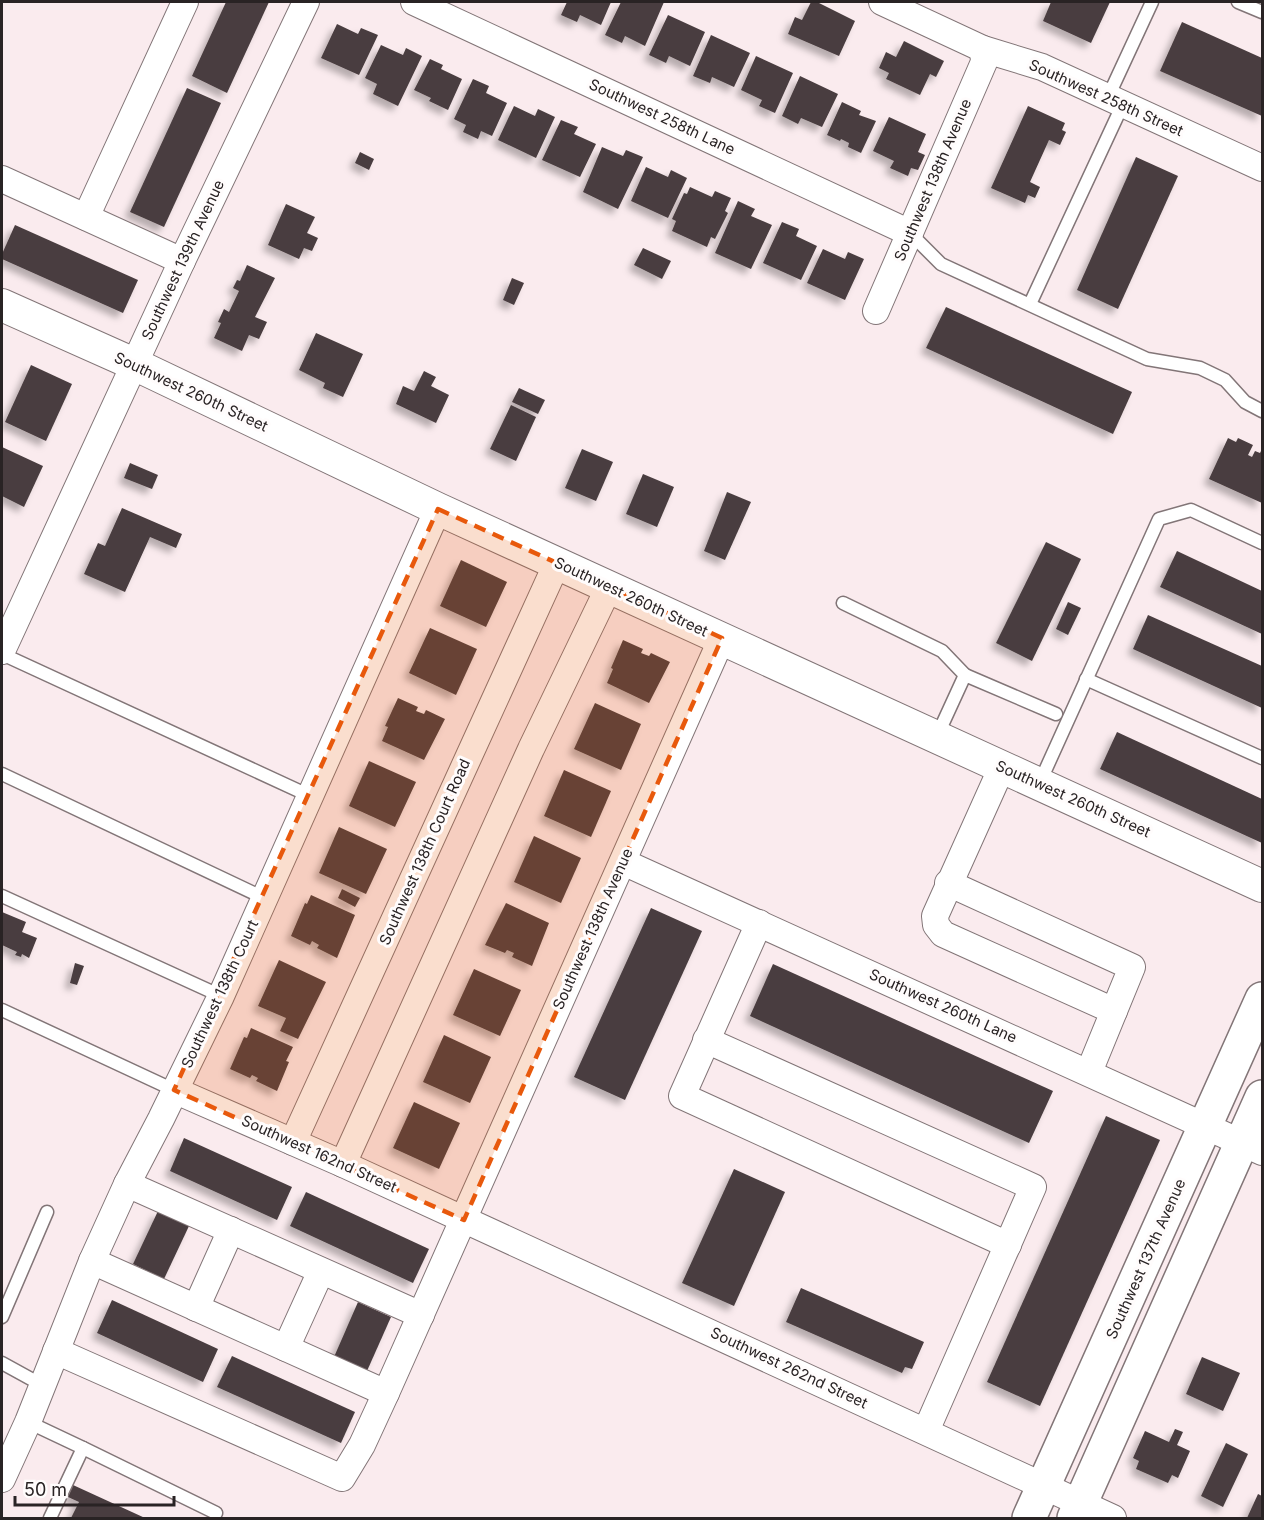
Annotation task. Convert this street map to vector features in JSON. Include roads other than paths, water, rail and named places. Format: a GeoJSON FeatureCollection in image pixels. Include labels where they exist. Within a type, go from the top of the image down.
{"type":"FeatureCollection","features":[{"type":"Feature","properties":{"kind":"main road","name":"Southwest 137th Avenue"},"geometry":{"type":"LineString","coordinates":[[1029,1518],[1263,999]]}},
{"type":"Feature","properties":{"kind":"main road"},"geometry":{"type":"LineString","coordinates":[[1077,1510],[1252,1148],[1263,1097]]}},
{"type":"Feature","properties":{"kind":"street"},"geometry":{"type":"LineString","coordinates":[[86,218],[185,2]]}},
{"type":"Feature","properties":{"kind":"street","name":"Southwest 139th Avenue"},"geometry":{"type":"LineString","coordinates":[[2,652],[182,261],[306,2]]}},
{"type":"Feature","properties":{"kind":"street","name":"Southwest 258th Lane"},"geometry":{"type":"LineString","coordinates":[[414,2],[910,233]]}},
{"type":"Feature","properties":{"kind":"street","name":"Southwest 258th Street"},"geometry":{"type":"LineString","coordinates":[[882,2],[983,49],[1042,67],[1263,168]]}},
{"type":"Feature","properties":{"kind":"street","name":"Southwest 138th Avenue"},"geometry":{"type":"LineString","coordinates":[[876,311],[984,62],[983,49]]}},
{"type":"Feature","properties":{"kind":"street"},"geometry":{"type":"LineString","coordinates":[[2,178],[182,261]]}},
{"type":"Feature","properties":{"kind":"street","name":"Southwest 260th Street"},"geometry":{"type":"LineString","coordinates":[[2,305],[134,364],[438,509],[1263,886]]}},
{"type":"Feature","properties":{"kind":"street","name":"Southwest 138th Court"},"geometry":{"type":"LineString","coordinates":[[2,1479],[28,1422],[92,1261],[127,1184],[221,996],[438,509]]}},
{"type":"Feature","properties":{"kind":"street","name":"Southwest 138th Court Road"},"geometry":{"type":"LineString","coordinates":[[293,1142],[556,563]]}},
{"type":"Feature","properties":{"kind":"street"},"geometry":{"type":"LineString","coordinates":[[343,1164],[531,749],[609,587]]}},
{"type":"Feature","properties":{"kind":"street","name":"Southwest 138th Avenue"},"geometry":{"type":"LineString","coordinates":[[56,1351],[342,1478],[362,1445],[386,1393],[722,638]]}},
{"type":"Feature","properties":{"kind":"street"},"geometry":{"type":"LineString","coordinates":[[1002,767],[948,883],[935,916],[936,925],[943,934],[1114,1011]]}},
{"type":"Feature","properties":{"kind":"street","name":"Southwest 260th Lane"},"geometry":{"type":"LineString","coordinates":[[622,862],[1089,1072],[1252,1148]]}},
{"type":"Feature","properties":{"kind":"street"},"geometry":{"type":"LineString","coordinates":[[948,883],[1132,967],[1089,1072]]}},
{"type":"Feature","properties":{"kind":"street"},"geometry":{"type":"LineString","coordinates":[[759,923],[682,1096],[1008,1245]]}},
{"type":"Feature","properties":{"kind":"street"},"geometry":{"type":"LineString","coordinates":[[706,1040],[1033,1187],[926,1431]]}},
{"type":"Feature","properties":{"kind":"street","name":"Southwest 162nd Street"},"geometry":{"type":"LineString","coordinates":[[174,1090],[464,1220]]}},
{"type":"Feature","properties":{"kind":"street"},"geometry":{"type":"LineString","coordinates":[[127,1184],[421,1315]]}},
{"type":"Feature","properties":{"kind":"street","name":"Southwest 262nd Street"},"geometry":{"type":"LineString","coordinates":[[464,1220],[1043,1485],[1077,1510],[1113,1518]]}},
{"type":"Feature","properties":{"kind":"street"},"geometry":{"type":"LineString","coordinates":[[196,1308],[231,1230]]}},
{"type":"Feature","properties":{"kind":"street"},"geometry":{"type":"LineString","coordinates":[[92,1261],[386,1393]]}},
{"type":"Feature","properties":{"kind":"street"},"geometry":{"type":"LineString","coordinates":[[286,1348],[321,1270]]}},
{"type":"Feature","properties":{"kind":"lane"},"geometry":{"type":"LineString","coordinates":[[1030,304],[1116,101],[1152,2]]}},
{"type":"Feature","properties":{"kind":"lane"},"geometry":{"type":"LineString","coordinates":[[1238,2],[1263,12]]}},
{"type":"Feature","properties":{"kind":"lane"},"geometry":{"type":"LineString","coordinates":[[910,233],[941,264],[1147,359],[1200,368],[1225,380],[1245,402],[1263,411]]}},
{"type":"Feature","properties":{"kind":"lane"},"geometry":{"type":"LineString","coordinates":[[1039,783],[1159,519],[1191,510],[1263,543]]}},
{"type":"Feature","properties":{"kind":"lane"},"geometry":{"type":"LineString","coordinates":[[843,603],[942,651],[964,675],[1056,714]]}},
{"type":"Feature","properties":{"kind":"lane"},"geometry":{"type":"LineString","coordinates":[[2,652],[310,796]]}},
{"type":"Feature","properties":{"kind":"lane"},"geometry":{"type":"LineString","coordinates":[[937,737],[964,675]]}},
{"type":"Feature","properties":{"kind":"lane"},"geometry":{"type":"LineString","coordinates":[[1086,679],[1263,758]]}},
{"type":"Feature","properties":{"kind":"lane"},"geometry":{"type":"LineString","coordinates":[[2,774],[264,898]]}},
{"type":"Feature","properties":{"kind":"lane"},"geometry":{"type":"LineString","coordinates":[[2,896],[221,996]]}},
{"type":"Feature","properties":{"kind":"lane"},"geometry":{"type":"LineString","coordinates":[[2,1010],[174,1090]]}},
{"type":"Feature","properties":{"kind":"lane"},"geometry":{"type":"LineString","coordinates":[[2,1317],[47,1212]]}},
{"type":"Feature","properties":{"kind":"lane"},"geometry":{"type":"LineString","coordinates":[[2,1363],[42,1384]]}},
{"type":"Feature","properties":{"kind":"lane"},"geometry":{"type":"LineString","coordinates":[[28,1422],[216,1513]]}},
{"type":"Feature","properties":{"kind":"lane"},"geometry":{"type":"LineString","coordinates":[[50,1518],[82,1448]]}}]}
